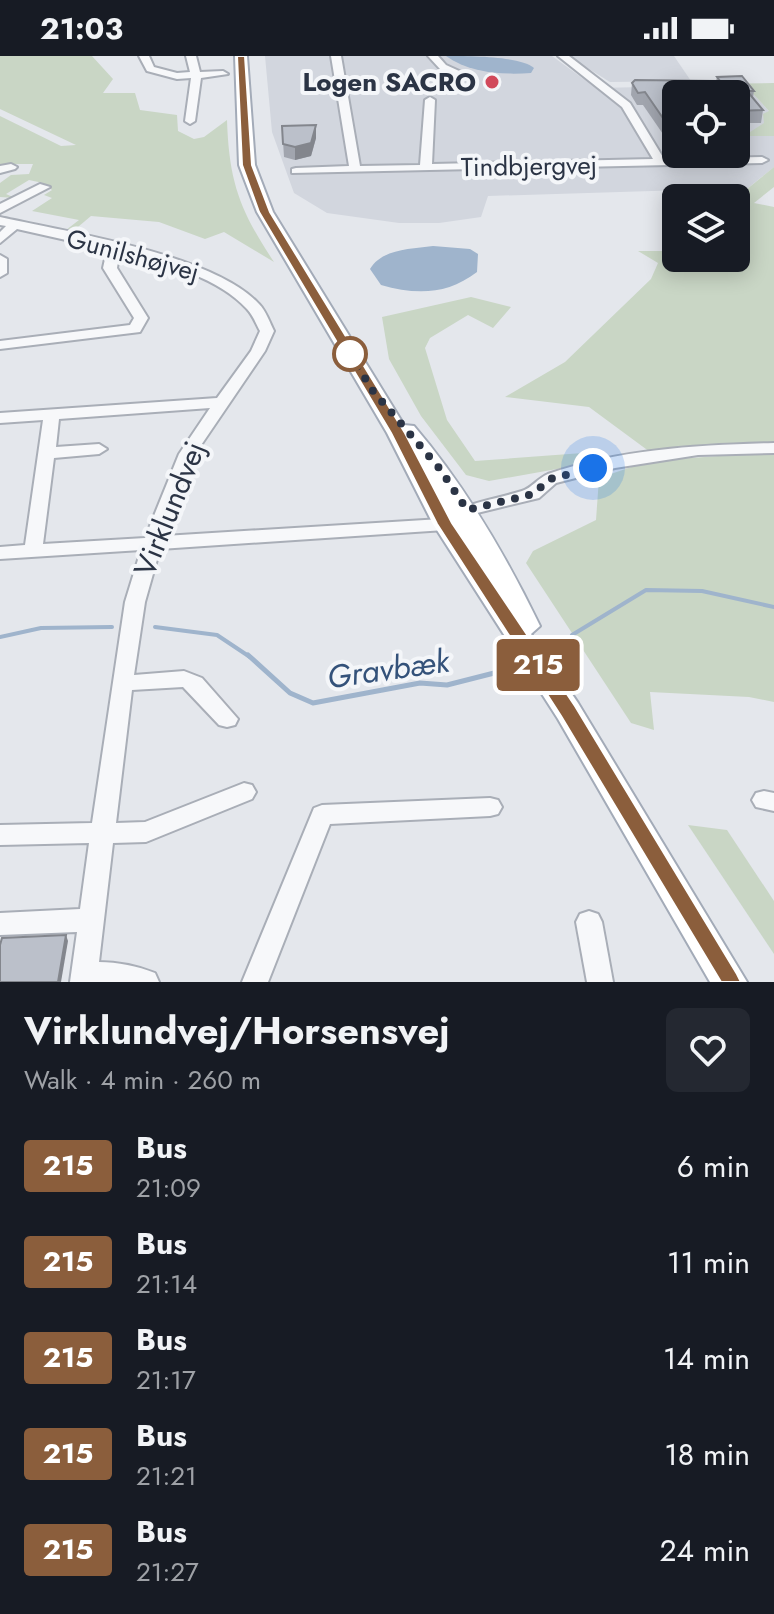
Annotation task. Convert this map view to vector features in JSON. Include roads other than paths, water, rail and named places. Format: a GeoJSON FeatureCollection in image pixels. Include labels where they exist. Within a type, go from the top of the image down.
{"type":"FeatureCollection","features":[{"type":"Feature","properties":{"kind":"main road"},"geometry":{"type":"LineString","coordinates":[[241,56],[245,153],[265,212],[403,443],[456,517],[729,982]]}},
{"type":"Feature","properties":{"kind":"main road"},"geometry":{"type":"LineString","coordinates":[[252,56],[250,129],[258,192]]}},
{"type":"Feature","properties":{"kind":"main road"},"geometry":{"type":"LineString","coordinates":[[373,391],[440,469],[456,517],[520,612],[568,711]]}},
{"type":"Feature","properties":{"kind":"street"},"geometry":{"type":"LineString","coordinates":[[144,56],[156,73],[223,74]]}},
{"type":"Feature","properties":{"kind":"street"},"geometry":{"type":"LineString","coordinates":[[190,121],[196,75],[191,56]]}},
{"type":"Feature","properties":{"kind":"street"},"geometry":{"type":"LineString","coordinates":[[336,56],[355,170]]}},
{"type":"Feature","properties":{"kind":"street"},"geometry":{"type":"LineString","coordinates":[[433,56],[443,67],[463,75]]}},
{"type":"Feature","properties":{"kind":"street"},"geometry":{"type":"LineString","coordinates":[[563,56],[626,105],[661,163]]}},
{"type":"Feature","properties":{"kind":"street"},"geometry":{"type":"LineString","coordinates":[[426,168],[430,100]]}},
{"type":"Feature","properties":{"kind":"street","name":"Tindbjergvej"},"geometry":{"type":"LineString","coordinates":[[296,171],[762,160]]}},
{"type":"Feature","properties":{"kind":"street","name":"Gunilshøjvej"},"geometry":{"type":"LineString","coordinates":[[0,209],[44,187]]}},
{"type":"Feature","properties":{"kind":"street"},"geometry":{"type":"LineString","coordinates":[[0,239],[7,223]]}},
{"type":"Feature","properties":{"kind":"street","name":"Gunilshøjvej"},"geometry":{"type":"LineString","coordinates":[[7,223],[212,275],[257,308]]}},
{"type":"Feature","properties":{"kind":"street"},"geometry":{"type":"LineString","coordinates":[[0,345],[135,329],[141,318],[110,268],[112,259],[123,251]]}},
{"type":"Feature","properties":{"kind":"street"},"geometry":{"type":"LineString","coordinates":[[0,259],[0,273]]}},
{"type":"Feature","properties":{"kind":"street","name":"Virklundvej"},"geometry":{"type":"LineString","coordinates":[[84,979],[101,835],[135,602],[152,545],[187,454],[258,351],[267,331],[257,308]]}},
{"type":"Feature","properties":{"kind":"street"},"geometry":{"type":"LineString","coordinates":[[0,418],[220,403]]}},
{"type":"Feature","properties":{"kind":"street"},"geometry":{"type":"LineString","coordinates":[[33,552],[52,414]]}},
{"type":"Feature","properties":{"kind":"street"},"geometry":{"type":"LineString","coordinates":[[0,553],[152,545],[456,517],[533,494],[550,479],[645,456],[774,448]]}},
{"type":"Feature","properties":{"kind":"street"},"geometry":{"type":"LineString","coordinates":[[48,453],[99,449]]}},
{"type":"Feature","properties":{"kind":"street"},"geometry":{"type":"LineString","coordinates":[[122,683],[184,679],[195,683],[227,719]]}},
{"type":"Feature","properties":{"kind":"street"},"geometry":{"type":"LineString","coordinates":[[0,835],[146,832],[244,792]]}},
{"type":"Feature","properties":{"kind":"street"},"geometry":{"type":"LineString","coordinates":[[255,982],[322,815],[490,807]]}},
{"type":"Feature","properties":{"kind":"street"},"geometry":{"type":"LineString","coordinates":[[0,924],[91,920]]}},
{"type":"Feature","properties":{"kind":"street"},"geometry":{"type":"LineString","coordinates":[[589,922],[600,982]]}},
{"type":"Feature","properties":{"kind":"street"},"geometry":{"type":"LineString","coordinates":[[84,979],[114,974],[146,982]]}},
{"type":"Feature","properties":{"kind":"water"},"geometry":{"type":"Polygon","coordinates":[[[446,56],[506,59],[534,68],[531,73],[487,72],[465,66],[446,56]]]}},
{"type":"Feature","properties":{"kind":"water"},"geometry":{"type":"Polygon","coordinates":[[[433,246],[470,249],[478,254],[477,272],[443,289],[419,291],[381,285],[370,269],[389,254],[433,246]]]}},
{"type":"Feature","properties":{"kind":"waterway","name":"Gravbæk"},"geometry":{"type":"LineString","coordinates":[[572,635],[646,590],[702,591],[774,607]]}},
{"type":"Feature","properties":{"kind":"waterway","name":"Gravbæk"},"geometry":{"type":"LineString","coordinates":[[0,637],[41,628],[112,627]]}},
{"type":"Feature","properties":{"kind":"waterway","name":"Gravbæk"},"geometry":{"type":"LineString","coordinates":[[155,627],[217,635],[250,657]]}},
{"type":"Feature","properties":{"kind":"waterway","name":"Gravbæk"},"geometry":{"type":"LineString","coordinates":[[248,655],[290,693],[313,703],[420,683],[447,685],[506,670]]}},
{"type":"Feature","properties":{"kind":"place","name":"Logen SACRO"},"geometry":{"type":"Point","coordinates":[492,82]}}]}
